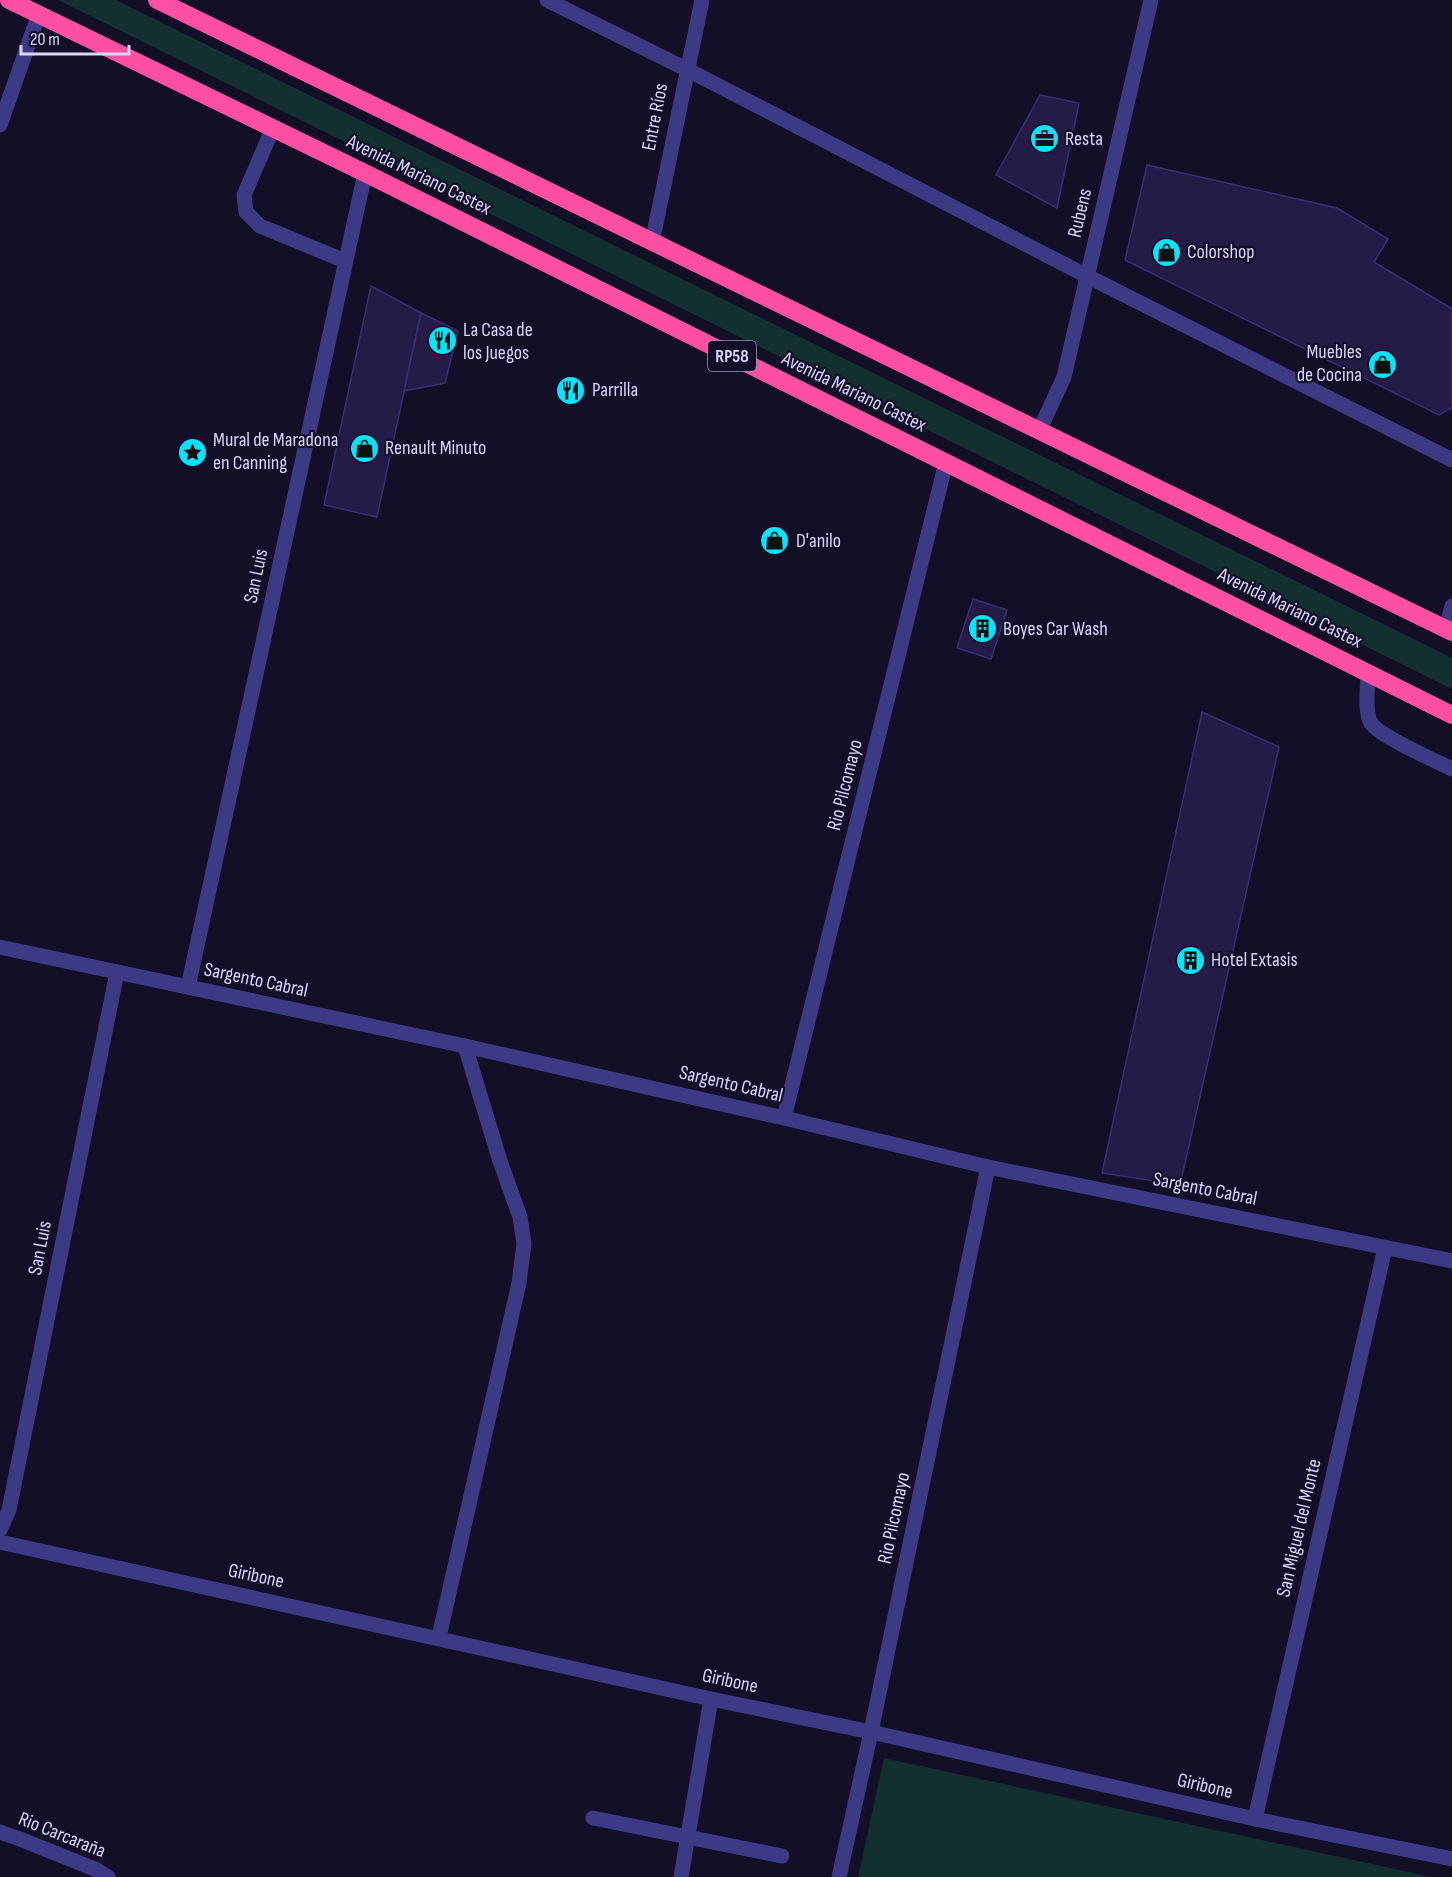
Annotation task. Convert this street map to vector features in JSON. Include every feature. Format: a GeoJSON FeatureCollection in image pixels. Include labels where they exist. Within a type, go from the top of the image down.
{"type":"FeatureCollection","features":[{"type":"Feature","properties":{"kind":"highway","name":"Avenida Mariano Castex"},"geometry":{"type":"LineString","coordinates":[[9,0],[365,172],[1452,715]]}},
{"type":"Feature","properties":{"kind":"highway"},"geometry":{"type":"LineString","coordinates":[[162,1],[652,243],[1449,630]]}},
{"type":"Feature","properties":{"kind":"street"},"geometry":{"type":"LineString","coordinates":[[547,0],[1452,460]]}},
{"type":"Feature","properties":{"kind":"street","name":"Entre Ríos"},"geometry":{"type":"LineString","coordinates":[[652,243],[702,0]]}},
{"type":"Feature","properties":{"kind":"street","name":"Rubens"},"geometry":{"type":"LineString","coordinates":[[1039,431],[1064,378],[1151,0]]}},
{"type":"Feature","properties":{"kind":"street"},"geometry":{"type":"LineString","coordinates":[[0,125],[39,14]]}},
{"type":"Feature","properties":{"kind":"street"},"geometry":{"type":"LineString","coordinates":[[273,128],[244,195],[246,212],[260,226],[345,261]]}},
{"type":"Feature","properties":{"kind":"street","name":"San Luis"},"geometry":{"type":"LineString","coordinates":[[188,987],[365,172]]}},
{"type":"Feature","properties":{"kind":"street","name":"Rio Pilcomayo"},"geometry":{"type":"LineString","coordinates":[[784,1118],[946,462]]}},
{"type":"Feature","properties":{"kind":"street"},"geometry":{"type":"LineString","coordinates":[[1449,630],[1452,606]]}},
{"type":"Feature","properties":{"kind":"street"},"geometry":{"type":"LineString","coordinates":[[1368,672],[1367,712],[1371,723],[1381,733],[1452,769]]}},
{"type":"Feature","properties":{"kind":"street","name":"Sargento Cabral"},"geometry":{"type":"LineString","coordinates":[[0,947],[465,1046],[988,1167],[1452,1261]]}},
{"type":"Feature","properties":{"kind":"street","name":"San Luis"},"geometry":{"type":"LineString","coordinates":[[0,1530],[9,1510],[117,972]]}},
{"type":"Feature","properties":{"kind":"street"},"geometry":{"type":"LineString","coordinates":[[439,1637],[519,1282],[524,1244],[520,1217],[500,1161],[465,1046]]}},
{"type":"Feature","properties":{"kind":"street","name":"Rio Pilcomayo"},"geometry":{"type":"LineString","coordinates":[[839,1877],[988,1167]]}},
{"type":"Feature","properties":{"kind":"street","name":"San Miguel del Monte"},"geometry":{"type":"LineString","coordinates":[[1255,1819],[1385,1248]]}},
{"type":"Feature","properties":{"kind":"street","name":"Giribone"},"geometry":{"type":"LineString","coordinates":[[0,1542],[439,1637],[711,1699],[871,1732],[1255,1819],[1452,1859]]}},
{"type":"Feature","properties":{"kind":"street"},"geometry":{"type":"LineString","coordinates":[[681,1877],[711,1699]]}},
{"type":"Feature","properties":{"kind":"street"},"geometry":{"type":"LineString","coordinates":[[593,1818],[782,1856]]}},
{"type":"Feature","properties":{"kind":"street","name":"Rio Carcaraña"},"geometry":{"type":"LineString","coordinates":[[0,1832],[97,1870],[108,1877]]}},
{"type":"Feature","properties":{"kind":"green space"},"geometry":{"type":"Polygon","coordinates":[[[58,0],[116,0],[1452,658],[1452,689],[58,0]]]}},
{"type":"Feature","properties":{"kind":"green space"},"geometry":{"type":"Polygon","coordinates":[[[884,1758],[1432,1877],[858,1877],[884,1758]]]}},
{"type":"Feature","properties":{"kind":"building","name":"Resta"},"geometry":{"type":"Polygon","coordinates":[[[1040,95],[1079,103],[1057,208],[996,175],[1040,95]]]}},
{"type":"Feature","properties":{"kind":"building"},"geometry":{"type":"Polygon","coordinates":[[[1147,165],[1337,208],[1388,239],[1374,262],[1452,309],[1452,408],[1439,415],[1125,260],[1147,165]]]}},
{"type":"Feature","properties":{"kind":"building","name":"Renault Minuto"},"geometry":{"type":"Polygon","coordinates":[[[371,286],[421,313],[377,517],[324,505],[371,286]]]}},
{"type":"Feature","properties":{"kind":"building"},"geometry":{"type":"Polygon","coordinates":[[[421,313],[458,331],[445,383],[404,391],[421,313]]]}},
{"type":"Feature","properties":{"kind":"building","name":"Boyes Car Wash"},"geometry":{"type":"Polygon","coordinates":[[[973,599],[1007,610],[991,659],[957,648],[973,599]]]}},
{"type":"Feature","properties":{"kind":"building","name":"Hotel Extasis"},"geometry":{"type":"Polygon","coordinates":[[[1202,712],[1279,747],[1180,1185],[1102,1173],[1202,712]]]}},
{"type":"Feature","properties":{"kind":"place","name":"Resta"},"geometry":{"type":"Point","coordinates":[1044,139]}},
{"type":"Feature","properties":{"kind":"place","name":"Colorshop"},"geometry":{"type":"Point","coordinates":[1166,252]}},
{"type":"Feature","properties":{"kind":"place","name":"La Casa de los Juegos"},"geometry":{"type":"Point","coordinates":[442,341]}},
{"type":"Feature","properties":{"kind":"place","name":"Muebles de Cocina"},"geometry":{"type":"Point","coordinates":[1383,364]}},
{"type":"Feature","properties":{"kind":"place","name":"Parrilla"},"geometry":{"type":"Point","coordinates":[571,390]}},
{"type":"Feature","properties":{"kind":"place","name":"Renault Minuto"},"geometry":{"type":"Point","coordinates":[364,448]}},
{"type":"Feature","properties":{"kind":"place","name":"Mural de Maradona en Canning"},"geometry":{"type":"Point","coordinates":[192,452]}},
{"type":"Feature","properties":{"kind":"place","name":"D'anilo"},"geometry":{"type":"Point","coordinates":[775,541]}},
{"type":"Feature","properties":{"kind":"place","name":"Boyes Car Wash"},"geometry":{"type":"Point","coordinates":[982,629]}},
{"type":"Feature","properties":{"kind":"place","name":"Hotel Extasis"},"geometry":{"type":"Point","coordinates":[1190,960]}}]}
